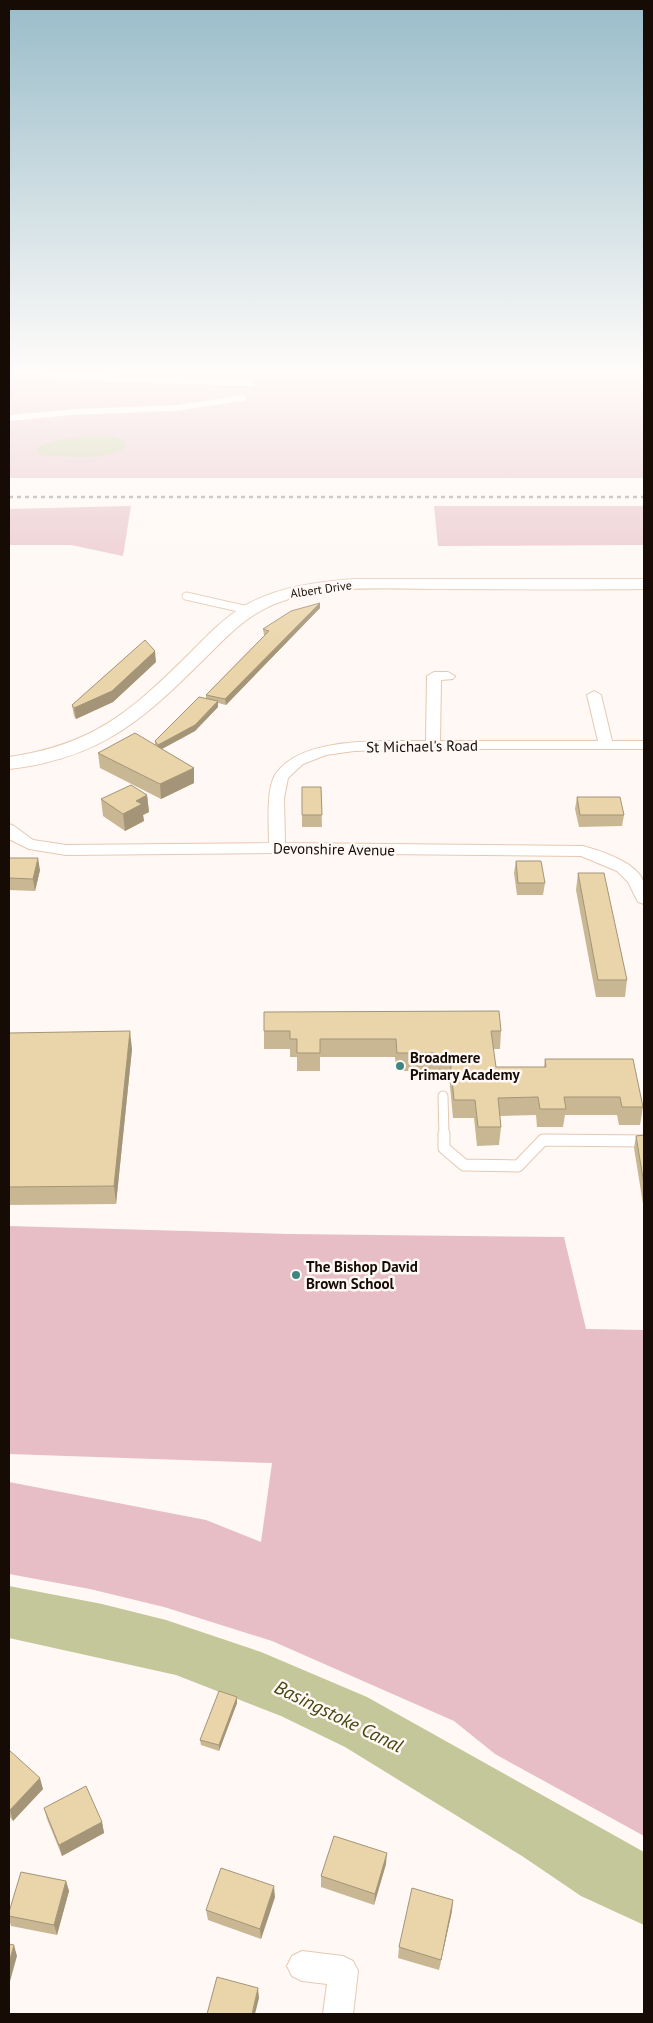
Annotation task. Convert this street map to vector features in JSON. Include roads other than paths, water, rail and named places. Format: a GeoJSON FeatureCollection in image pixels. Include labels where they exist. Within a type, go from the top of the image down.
{"type":"FeatureCollection","features":[{"type":"Feature","properties":{"kind":"street","name":"Albert Drive"},"geometry":{"type":"LineString","coordinates":[[13,765],[86,742],[119,727],[150,702],[218,635],[248,610],[298,591],[354,584],[644,584]]}},
{"type":"Feature","properties":{"kind":"street"},"geometry":{"type":"LineString","coordinates":[[433,745],[434,676],[448,676]]}},
{"type":"Feature","properties":{"kind":"street"},"geometry":{"type":"LineString","coordinates":[[594,695],[606,745]]}},
{"type":"Feature","properties":{"kind":"street","name":"St Michael's Road"},"geometry":{"type":"LineString","coordinates":[[277,848],[278,787],[283,774],[308,756],[334,749],[433,745],[644,745]]}},
{"type":"Feature","properties":{"kind":"street","name":"Devonshire Avenue"},"geometry":{"type":"LineString","coordinates":[[9,829],[21,841],[29,844],[41,848],[66,850],[277,848],[548,849],[583,851],[609,860],[627,871],[634,879],[644,899]]}},
{"type":"Feature","properties":{"kind":"street"},"geometry":{"type":"LineString","coordinates":[[302,1966],[343,1972],[338,2014]]}},
{"type":"Feature","properties":{"kind":"lane"},"geometry":{"type":"LineString","coordinates":[[186,596],[248,610]]}},
{"type":"Feature","properties":{"kind":"lane"},"geometry":{"type":"LineString","coordinates":[[443,1096],[444,1148],[464,1165],[518,1166],[542,1140],[644,1141]]}},
{"type":"Feature","properties":{"kind":"water","name":"Basingstoke Canal"},"geometry":{"type":"Polygon","coordinates":[[[9,1586],[102,1604],[166,1620],[261,1652],[367,1697],[644,1852],[644,1925],[581,1896],[522,1856],[345,1747],[281,1716],[176,1675],[9,1638],[9,1586]]]}},
{"type":"Feature","properties":{"kind":"railway"},"geometry":{"type":"LineString","coordinates":[[9,497],[644,497]]}},
{"type":"Feature","properties":{"kind":"place","name":"Broadmere Primary Academy"},"geometry":{"type":"Point","coordinates":[400,1066]}},
{"type":"Feature","properties":{"kind":"place","name":"The Bishop David Brown School"},"geometry":{"type":"Point","coordinates":[296,1275]}}]}
